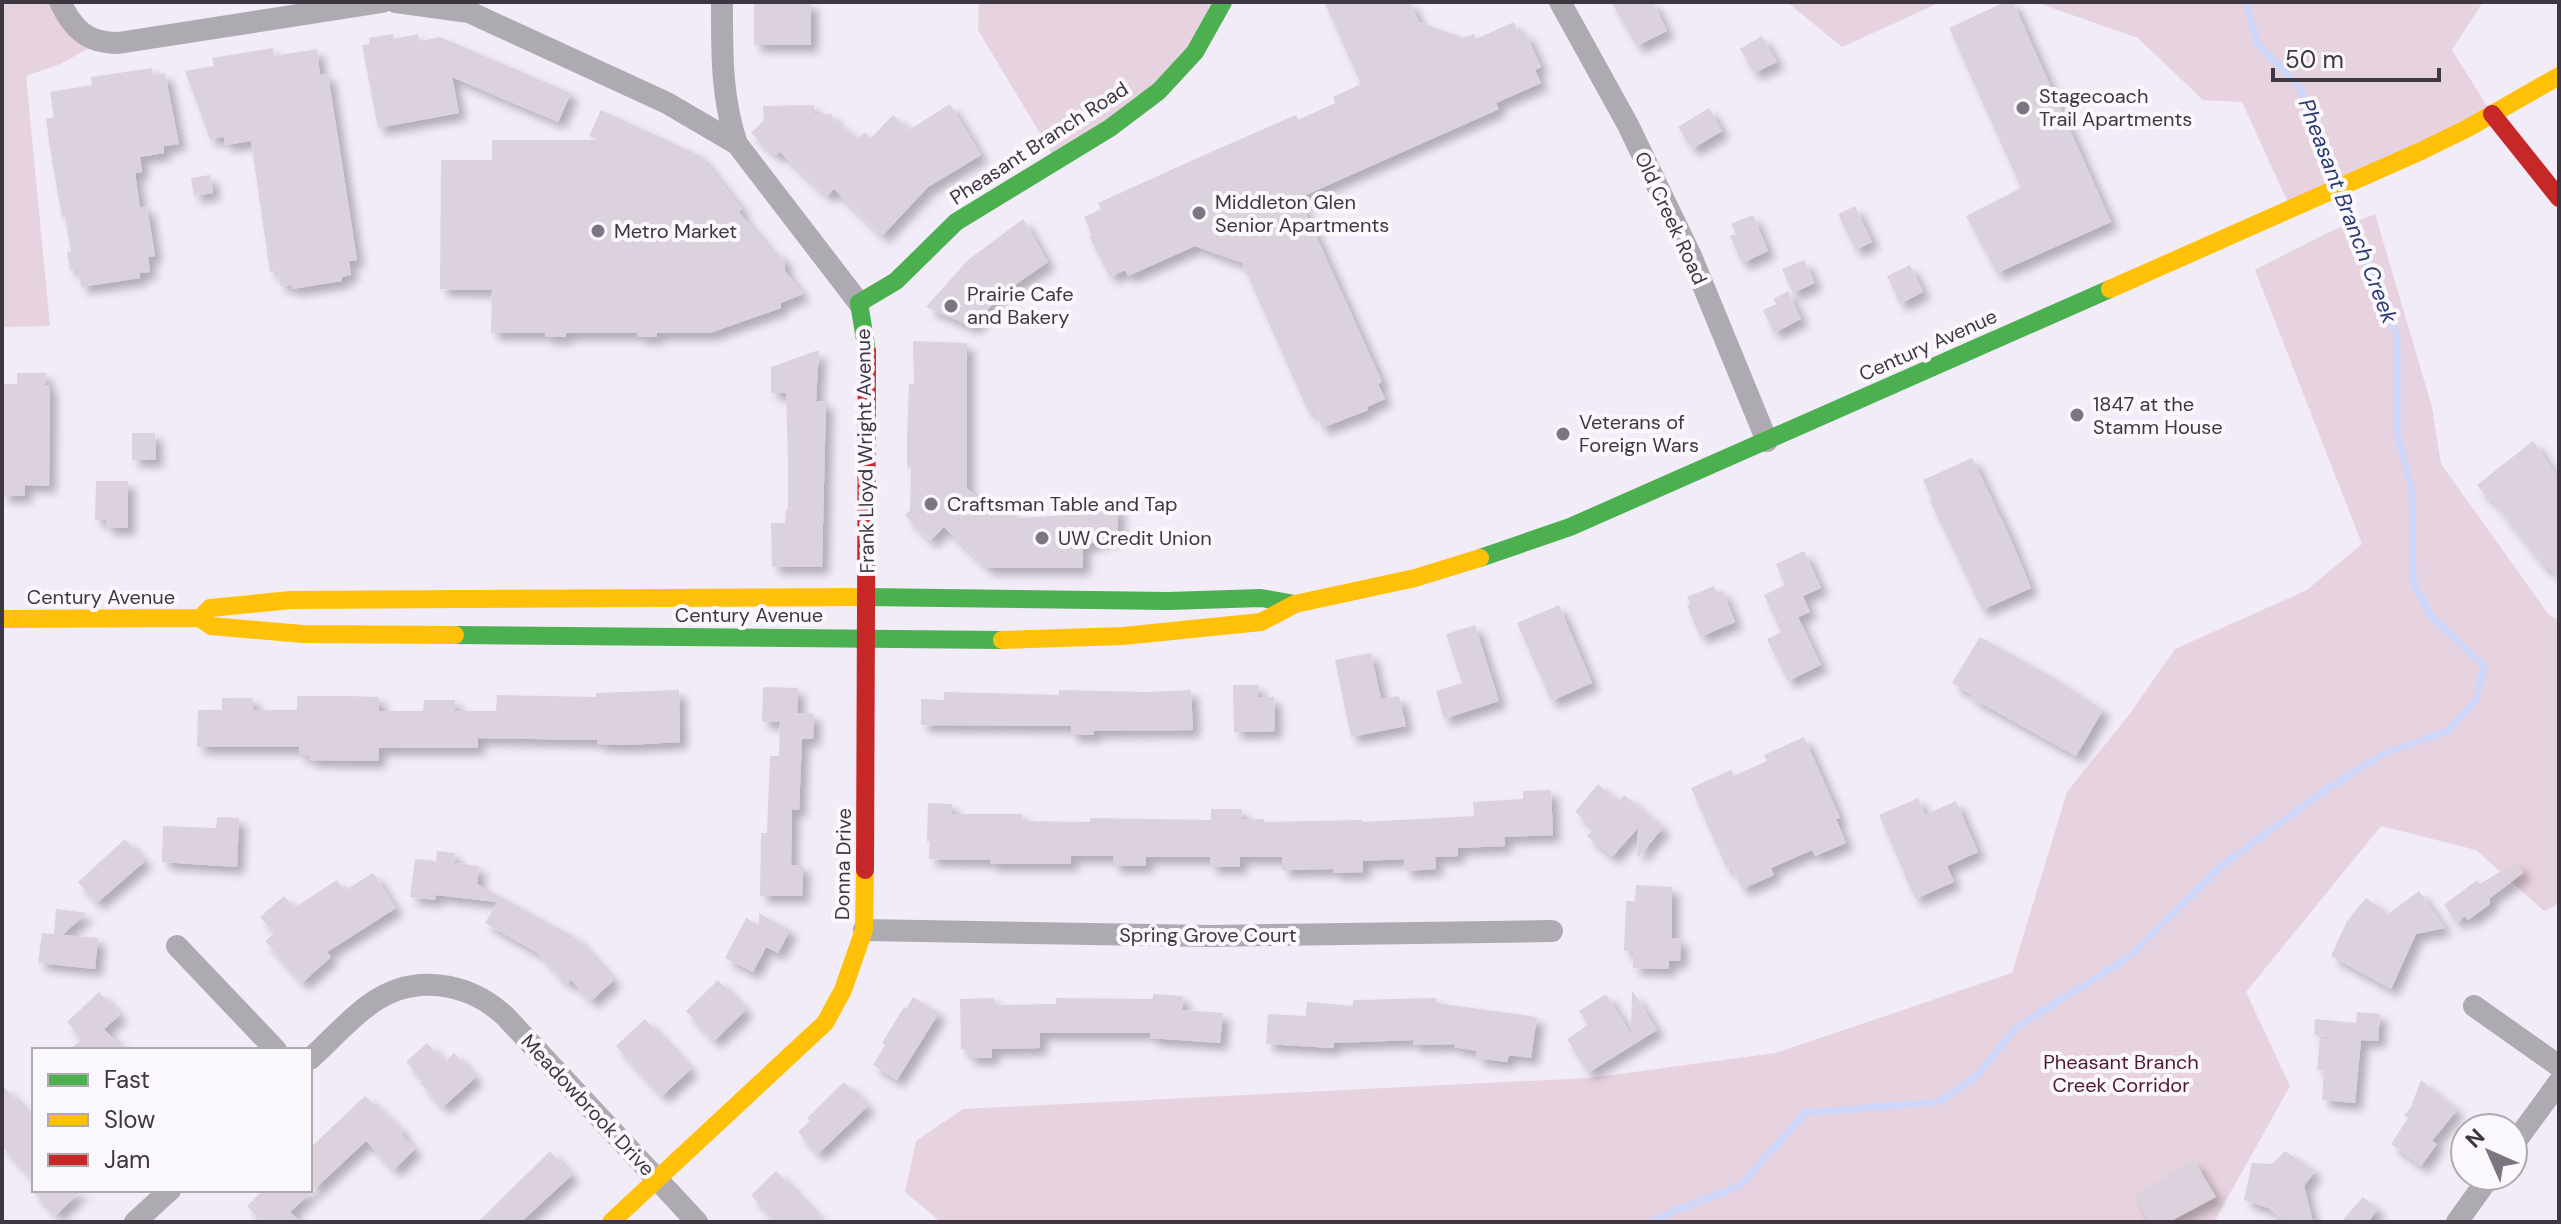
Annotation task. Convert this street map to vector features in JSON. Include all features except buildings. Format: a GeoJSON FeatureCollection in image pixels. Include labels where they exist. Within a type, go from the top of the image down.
{"type":"FeatureCollection","features":[{"type":"Feature","properties":{"kind":"main road","name":"Pheasant Branch Road"},"geometry":{"type":"LineString","coordinates":[[859,303],[896,281],[956,222],[1110,128],[1159,91],[1195,52],[1223,2]]}},
{"type":"Feature","properties":{"kind":"main road","name":"Century Avenue"},"geometry":{"type":"LineString","coordinates":[[2,619],[200,618],[211,626],[303,634],[1010,640],[1123,636],[1261,622],[1295,604],[1415,578],[1570,527],[2421,151],[2559,76]]}},
{"type":"Feature","properties":{"kind":"main road"},"geometry":{"type":"LineString","coordinates":[[2492,114],[2559,198]]}},
{"type":"Feature","properties":{"kind":"main road","name":"Frank Lloyd Wright Avenue"},"geometry":{"type":"LineString","coordinates":[[859,303],[867,343],[868,597]]}},
{"type":"Feature","properties":{"kind":"main road","name":"Donna Drive"},"geometry":{"type":"LineString","coordinates":[[611,1222],[825,1023],[839,1002],[864,930],[868,597]]}},
{"type":"Feature","properties":{"kind":"main road","name":"Century Avenue"},"geometry":{"type":"LineString","coordinates":[[200,618],[210,608],[291,600],[1261,598],[1295,604]]}},
{"type":"Feature","properties":{"kind":"street"},"geometry":{"type":"LineString","coordinates":[[60,2],[71,23],[99,43],[133,41],[344,5],[382,2]]}},
{"type":"Feature","properties":{"kind":"street","name":"Frank Lloyd Wright Avenue"},"geometry":{"type":"LineString","coordinates":[[396,2],[469,12],[667,103],[737,144],[859,303]]}},
{"type":"Feature","properties":{"kind":"street"},"geometry":{"type":"LineString","coordinates":[[722,2],[722,80],[727,116],[737,144]]}},
{"type":"Feature","properties":{"kind":"street","name":"Old Creek Road"},"geometry":{"type":"LineString","coordinates":[[1560,2],[1628,125],[1691,256],[1767,441]]}},
{"type":"Feature","properties":{"kind":"street","name":"Spring Grove Court"},"geometry":{"type":"LineString","coordinates":[[864,930],[1210,936],[1552,931]]}},
{"type":"Feature","properties":{"kind":"street"},"geometry":{"type":"LineString","coordinates":[[177,946],[274,1048]]}},
{"type":"Feature","properties":{"kind":"street","name":"Meadowbrook Drive"},"geometry":{"type":"LineString","coordinates":[[312,1057],[368,1005],[382,997],[418,985],[455,986],[474,994],[505,1016],[697,1222]]}},
{"type":"Feature","properties":{"kind":"street"},"geometry":{"type":"LineString","coordinates":[[2474,1006],[2559,1066]]}},
{"type":"Feature","properties":{"kind":"street"},"geometry":{"type":"LineString","coordinates":[[2529,1123],[2559,1082]]}},
{"type":"Feature","properties":{"kind":"street"},"geometry":{"type":"LineString","coordinates":[[135,1222],[168,1192]]}},
{"type":"Feature","properties":{"kind":"street"},"geometry":{"type":"LineString","coordinates":[[2457,1222],[2479,1192]]}},
{"type":"Feature","properties":{"kind":"green space"},"geometry":{"type":"Polygon","coordinates":[[[2,2],[60,2],[99,43],[60,64],[26,76],[50,326],[2,327],[2,2]]]}},
{"type":"Feature","properties":{"kind":"green space"},"geometry":{"type":"Polygon","coordinates":[[[979,2],[1223,2],[1195,52],[1056,160],[978,30],[979,2]]]}},
{"type":"Feature","properties":{"kind":"green space"},"geometry":{"type":"Polygon","coordinates":[[[1787,2],[1941,2],[1842,47],[1787,2]]]}},
{"type":"Feature","properties":{"kind":"green space"},"geometry":{"type":"Polygon","coordinates":[[[2035,2],[2483,2],[2452,50],[2492,114],[2290,207],[2242,102],[2203,100],[2138,38],[2035,2]]]}},
{"type":"Feature","properties":{"kind":"green space","name":"Pheasant Branch Creek Corridor"},"geometry":{"type":"Polygon","coordinates":[[[2375,214],[2432,407],[2441,464],[2549,615],[2559,620],[2559,904],[2544,911],[2476,850],[2381,826],[2246,992],[2290,1086],[2214,1222],[941,1222],[905,1192],[916,1141],[963,1109],[1589,1078],[1776,1053],[2012,973],[2067,792],[2129,715],[2175,649],[2307,590],[2362,544],[2255,270],[2329,232],[2375,214]]]}},
{"type":"Feature","properties":{"kind":"waterway","name":"Pheasant Branch Creek"},"geometry":{"type":"LineString","coordinates":[[2246,2],[2257,44],[2299,86],[2337,182]]}},
{"type":"Feature","properties":{"kind":"waterway","name":"Pheasant Branch Creek"},"geometry":{"type":"LineString","coordinates":[[1652,1222],[1741,1185],[1805,1113],[1938,1102],[1977,1076],[2015,1028],[2129,957],[2221,866],[2331,786],[2383,754],[2447,731],[2476,701],[2484,666],[2431,616],[2413,582],[2412,491],[2397,433],[2397,337],[2341,194]]}},
{"type":"Feature","properties":{"kind":"traffic: fast"},"geometry":{"type":"LineString","coordinates":[[867,352],[859,303],[896,281],[956,222],[1110,128],[1159,91],[1195,52],[1223,2]]}},
{"type":"Feature","properties":{"kind":"traffic: fast"},"geometry":{"type":"LineString","coordinates":[[1480,558],[1570,527],[2110,289]]}},
{"type":"Feature","properties":{"kind":"traffic: fast"},"geometry":{"type":"LineString","coordinates":[[865,597],[1168,601],[1261,598],[1295,604]]}},
{"type":"Feature","properties":{"kind":"traffic: fast"},"geometry":{"type":"LineString","coordinates":[[455,635],[1002,640]]}},
{"type":"Feature","properties":{"kind":"traffic: slow"},"geometry":{"type":"LineString","coordinates":[[2110,289],[2421,151],[2559,76]]}},
{"type":"Feature","properties":{"kind":"traffic: slow"},"geometry":{"type":"LineString","coordinates":[[1002,640],[1123,636],[1261,622],[1295,604],[1415,578],[1480,558]]}},
{"type":"Feature","properties":{"kind":"traffic: slow"},"geometry":{"type":"LineString","coordinates":[[200,618],[210,608],[291,600],[865,597]]}},
{"type":"Feature","properties":{"kind":"traffic: slow"},"geometry":{"type":"LineString","coordinates":[[2,619],[200,618],[211,626],[303,634],[455,635]]}},
{"type":"Feature","properties":{"kind":"traffic: slow"},"geometry":{"type":"LineString","coordinates":[[611,1222],[825,1023],[843,990],[864,930],[865,870]]}},
{"type":"Feature","properties":{"kind":"traffic: jam"},"geometry":{"type":"LineString","coordinates":[[2492,114],[2559,198]]}},
{"type":"Feature","properties":{"kind":"traffic: jam"},"geometry":{"type":"LineString","coordinates":[[865,870],[867,352]]}},
{"type":"Feature","properties":{"kind":"place","name":"Stagecoach Trail Apartments"},"geometry":{"type":"Point","coordinates":[2023,108]}},
{"type":"Feature","properties":{"kind":"place","name":"Middleton Glen Senior Apartments"},"geometry":{"type":"Point","coordinates":[1199,213]}},
{"type":"Feature","properties":{"kind":"place","name":"Metro Market"},"geometry":{"type":"Point","coordinates":[598,231]}},
{"type":"Feature","properties":{"kind":"place","name":"Prairie Cafe and Bakery"},"geometry":{"type":"Point","coordinates":[951,306]}},
{"type":"Feature","properties":{"kind":"place","name":"1847 at the Stamm House"},"geometry":{"type":"Point","coordinates":[2077,415]}},
{"type":"Feature","properties":{"kind":"place","name":"Veterans of Foreign Wars"},"geometry":{"type":"Point","coordinates":[1563,434]}},
{"type":"Feature","properties":{"kind":"place","name":"Craftsman Table and Tap"},"geometry":{"type":"Point","coordinates":[931,504]}},
{"type":"Feature","properties":{"kind":"place","name":"UW Credit Union"},"geometry":{"type":"Point","coordinates":[1042,538]}}]}
